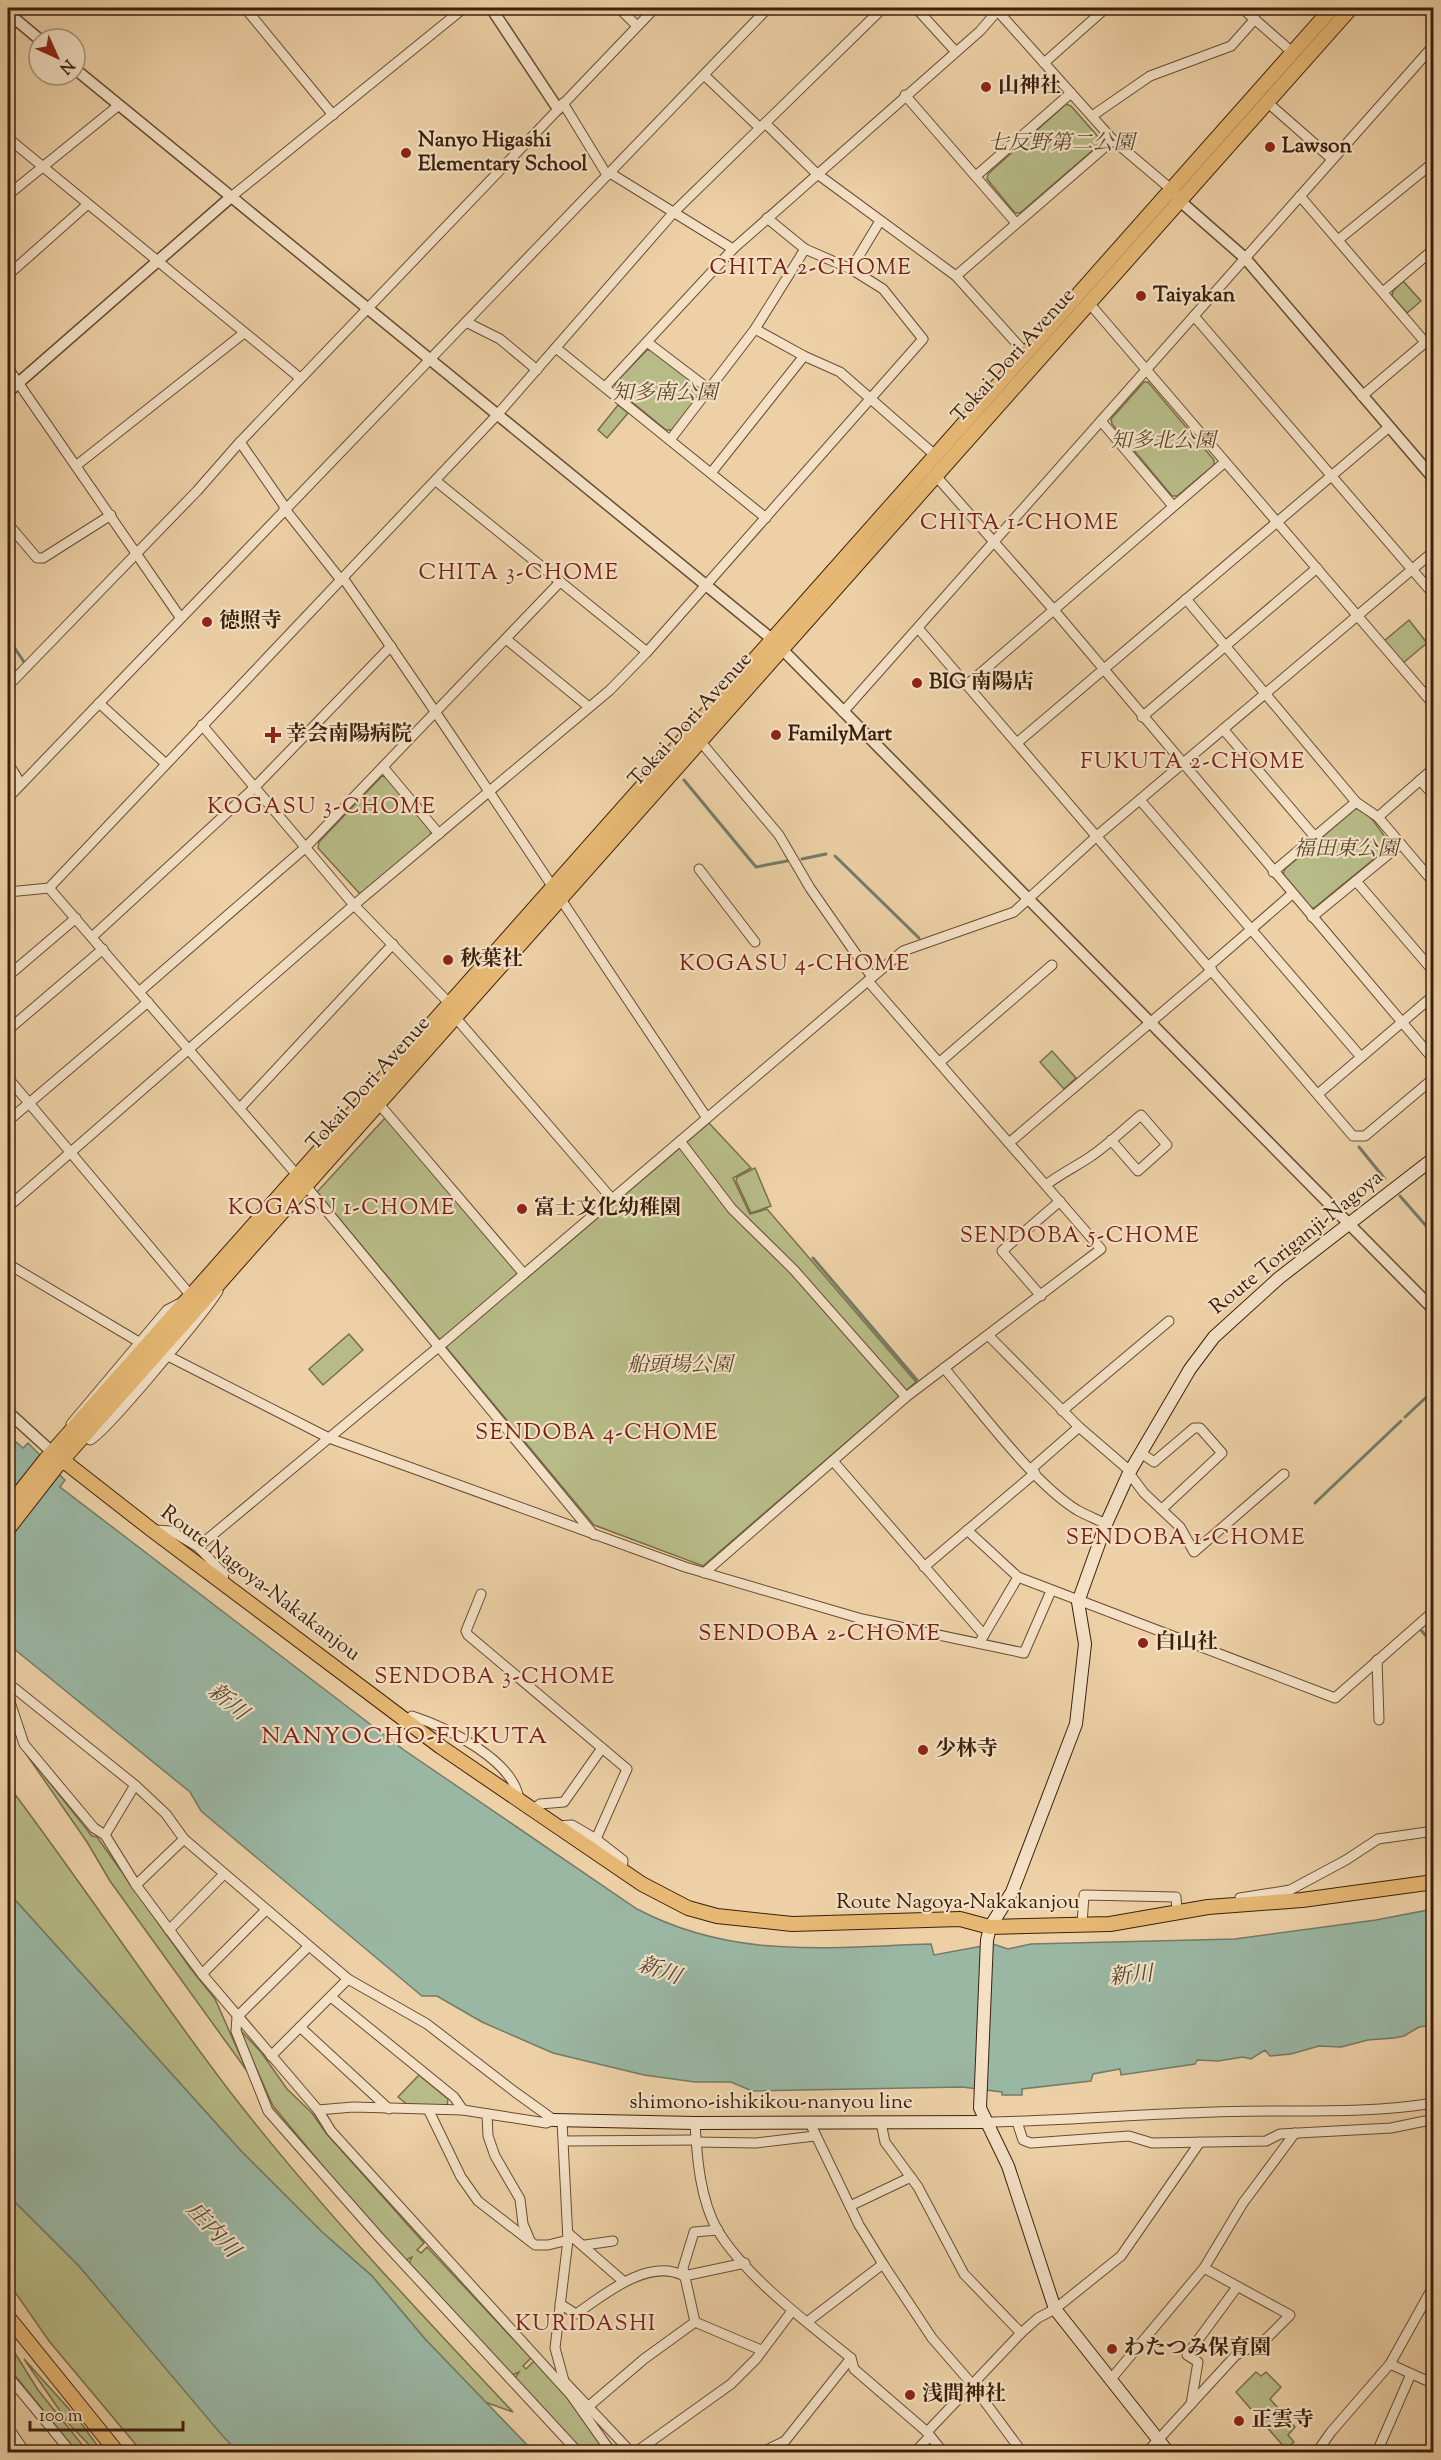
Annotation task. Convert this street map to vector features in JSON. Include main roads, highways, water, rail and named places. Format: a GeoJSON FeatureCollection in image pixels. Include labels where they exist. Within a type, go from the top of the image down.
{"type":"FeatureCollection","features":[{"type":"Feature","properties":{"kind":"main road","name":"Tokai Dori Avenue"},"geometry":{"type":"LineString","coordinates":[[54,1459],[192,1297],[301,1181],[379,1104],[455,1017],[556,893],[777,645],[936,476],[1089,303],[1292,52],[1332,8]]}},
{"type":"Feature","properties":{"kind":"main road","name":"Tokai Dori Avenue"},"geometry":{"type":"LineString","coordinates":[[54,1459],[226,1276],[301,1181],[450,1004],[700,741],[777,645],[936,456],[1176,195],[1267,102],[1351,8]]}},
{"type":"Feature","properties":{"kind":"main road","name":"Route Toriganji-Nagoya"},"geometry":{"type":"LineString","coordinates":[[1168,2452],[1055,2309],[1008,2166],[980,2108],[988,1933],[1012,1892],[1076,1724],[1085,1644],[1078,1602],[1106,1524],[1129,1472],[1207,1345],[1240,1310],[1434,1158]]}},
{"type":"Feature","properties":{"kind":"main road"},"geometry":{"type":"LineString","coordinates":[[8,1507],[54,1459]]}},
{"type":"Feature","properties":{"kind":"main road"},"geometry":{"type":"LineString","coordinates":[[8,1529],[54,1459]]}},
{"type":"Feature","properties":{"kind":"main road","name":"Route Nagoya-Nakakanjou"},"geometry":{"type":"LineString","coordinates":[[54,1459],[407,1721],[622,1871],[665,1898],[687,1908],[717,1916],[792,1924],[960,1919],[988,1933],[1083,1924],[1110,1924],[1177,1911],[1434,1882]]}},
{"type":"Feature","properties":{"kind":"main road","name":"shimono-ishikikou-nanyou line"},"geometry":{"type":"LineString","coordinates":[[558,2120],[694,2123],[987,2122]]}},
{"type":"Feature","properties":{"kind":"main road"},"geometry":{"type":"LineString","coordinates":[[8,2317],[117,2452]]}},
{"type":"Feature","properties":{"kind":"water","name":"新川"},"geometry":{"type":"Polygon","coordinates":[[[8,1435],[23,1448],[28,1443],[65,1480],[60,1487],[404,1750],[637,1909],[673,1925],[709,1936],[781,1947],[931,1944],[934,1955],[993,1944],[1008,1949],[1031,1944],[1235,1939],[1376,1920],[1433,1909],[1433,2025],[1419,2027],[1404,2036],[1368,2040],[1341,2047],[1319,2046],[1291,2054],[1270,2056],[1265,2050],[1251,2059],[1243,2057],[1218,2061],[1197,2060],[1195,2064],[1121,2075],[1120,2069],[1093,2074],[1091,2081],[1022,2089],[1022,2095],[1002,2095],[1002,2092],[962,2087],[752,2091],[731,2082],[695,2082],[644,2075],[553,2053],[482,2022],[437,1996],[422,1996],[201,1811],[190,1792],[8,1644],[8,1435]]]}},
{"type":"Feature","properties":{"kind":"water","name":"庄内川"},"geometry":{"type":"Polygon","coordinates":[[[8,1892],[241,2151],[322,2232],[372,2276],[425,2339],[534,2452],[238,2452],[221,2434],[79,2266],[8,2195],[8,1892]]]}},
{"type":"Feature","properties":{"kind":"waterway"},"geometry":{"type":"LineString","coordinates":[[8,638],[24,662]]}},
{"type":"Feature","properties":{"kind":"waterway"},"geometry":{"type":"LineString","coordinates":[[684,780],[756,867],[787,861]]}},
{"type":"Feature","properties":{"kind":"waterway"},"geometry":{"type":"LineString","coordinates":[[802,859],[826,854]]}},
{"type":"Feature","properties":{"kind":"waterway"},"geometry":{"type":"LineString","coordinates":[[835,856],[919,938]]}},
{"type":"Feature","properties":{"kind":"waterway"},"geometry":{"type":"LineString","coordinates":[[1359,1147],[1385,1179]]}},
{"type":"Feature","properties":{"kind":"waterway"},"geometry":{"type":"LineString","coordinates":[[1400,1196],[1434,1235]]}},
{"type":"Feature","properties":{"kind":"waterway"},"geometry":{"type":"LineString","coordinates":[[813,1258],[917,1380]]}},
{"type":"Feature","properties":{"kind":"waterway"},"geometry":{"type":"LineString","coordinates":[[1405,1417],[1434,1390]]}},
{"type":"Feature","properties":{"kind":"waterway"},"geometry":{"type":"LineString","coordinates":[[1315,1503],[1401,1421]]}},
{"type":"Feature","properties":{"kind":"waterway"},"geometry":{"type":"LineString","coordinates":[[1420,1629],[1434,1645]]}},
{"type":"Feature","properties":{"kind":"place","name":"山神社"},"geometry":{"type":"Point","coordinates":[986,87]}},
{"type":"Feature","properties":{"kind":"place","name":"Lawson"},"geometry":{"type":"Point","coordinates":[1270,147]}},
{"type":"Feature","properties":{"kind":"place","name":"Nanyo Higashi Elementary School"},"geometry":{"type":"Point","coordinates":[406,153]}},
{"type":"Feature","properties":{"kind":"place","name":"Taiyakan"},"geometry":{"type":"Point","coordinates":[1141,296]}},
{"type":"Feature","properties":{"kind":"place","name":"徳照寺"},"geometry":{"type":"Point","coordinates":[207,622]}},
{"type":"Feature","properties":{"kind":"place","name":"BIG 南陽店"},"geometry":{"type":"Point","coordinates":[917,683]}},
{"type":"Feature","properties":{"kind":"place","name":"幸会南陽病院"},"geometry":{"type":"Point","coordinates":[273,735]}},
{"type":"Feature","properties":{"kind":"place","name":"FamilyMart"},"geometry":{"type":"Point","coordinates":[776,735]}},
{"type":"Feature","properties":{"kind":"place","name":"秋葉社"},"geometry":{"type":"Point","coordinates":[448,960]}},
{"type":"Feature","properties":{"kind":"place","name":"富士文化幼稚園"},"geometry":{"type":"Point","coordinates":[522,1209]}},
{"type":"Feature","properties":{"kind":"place","name":"白山社"},"geometry":{"type":"Point","coordinates":[1143,1643]}},
{"type":"Feature","properties":{"kind":"place","name":"少林寺"},"geometry":{"type":"Point","coordinates":[923,1750]}},
{"type":"Feature","properties":{"kind":"place","name":"わたつみ保育園"},"geometry":{"type":"Point","coordinates":[1112,2349]}},
{"type":"Feature","properties":{"kind":"place","name":"浅間神社"},"geometry":{"type":"Point","coordinates":[910,2395]}},
{"type":"Feature","properties":{"kind":"place","name":"正雲寺"},"geometry":{"type":"Point","coordinates":[1239,2421]}},
{"type":"Feature","properties":{"kind":"district","name":"CHITA 2-CHOME"},"geometry":{"type":"Point","coordinates":[811,269]}},
{"type":"Feature","properties":{"kind":"district","name":"CHITA 1-CHOME"},"geometry":{"type":"Point","coordinates":[1020,524]}},
{"type":"Feature","properties":{"kind":"district","name":"CHITA 3-CHOME"},"geometry":{"type":"Point","coordinates":[519,574]}},
{"type":"Feature","properties":{"kind":"district","name":"FUKUTA 2-CHOME"},"geometry":{"type":"Point","coordinates":[1193,763]}},
{"type":"Feature","properties":{"kind":"district","name":"KOGASU 3-CHOME"},"geometry":{"type":"Point","coordinates":[322,808]}},
{"type":"Feature","properties":{"kind":"district","name":"KOGASU 4-CHOME"},"geometry":{"type":"Point","coordinates":[795,965]}},
{"type":"Feature","properties":{"kind":"district","name":"KOGASU 1-CHOME"},"geometry":{"type":"Point","coordinates":[342,1209]}},
{"type":"Feature","properties":{"kind":"district","name":"SENDOBA 5-CHOME"},"geometry":{"type":"Point","coordinates":[1080,1237]}},
{"type":"Feature","properties":{"kind":"district","name":"SENDOBA 4-CHOME"},"geometry":{"type":"Point","coordinates":[597,1434]}},
{"type":"Feature","properties":{"kind":"district","name":"SENDOBA 1-CHOME"},"geometry":{"type":"Point","coordinates":[1186,1539]}},
{"type":"Feature","properties":{"kind":"district","name":"SENDOBA 2-CHOME"},"geometry":{"type":"Point","coordinates":[820,1635]}},
{"type":"Feature","properties":{"kind":"district","name":"SENDOBA 3-CHOME"},"geometry":{"type":"Point","coordinates":[495,1678]}},
{"type":"Feature","properties":{"kind":"district","name":"NANYOCHO-FUKUTA"},"geometry":{"type":"Point","coordinates":[405,1737]}},
{"type":"Feature","properties":{"kind":"district","name":"KURIDASHI"},"geometry":{"type":"Point","coordinates":[586,2325]}},
{"type":"Feature","properties":{"kind":"park label","name":"七反野第二公園"},"geometry":{"type":"Point","coordinates":[1061,144]}},
{"type":"Feature","properties":{"kind":"park label","name":"知多南公園"},"geometry":{"type":"Point","coordinates":[665,394]}},
{"type":"Feature","properties":{"kind":"park label","name":"知多北公園"},"geometry":{"type":"Point","coordinates":[1163,442]}},
{"type":"Feature","properties":{"kind":"park label","name":"福田東公園"},"geometry":{"type":"Point","coordinates":[1346,850]}},
{"type":"Feature","properties":{"kind":"park label","name":"船頭場公園"},"geometry":{"type":"Point","coordinates":[680,1366]}}]}
